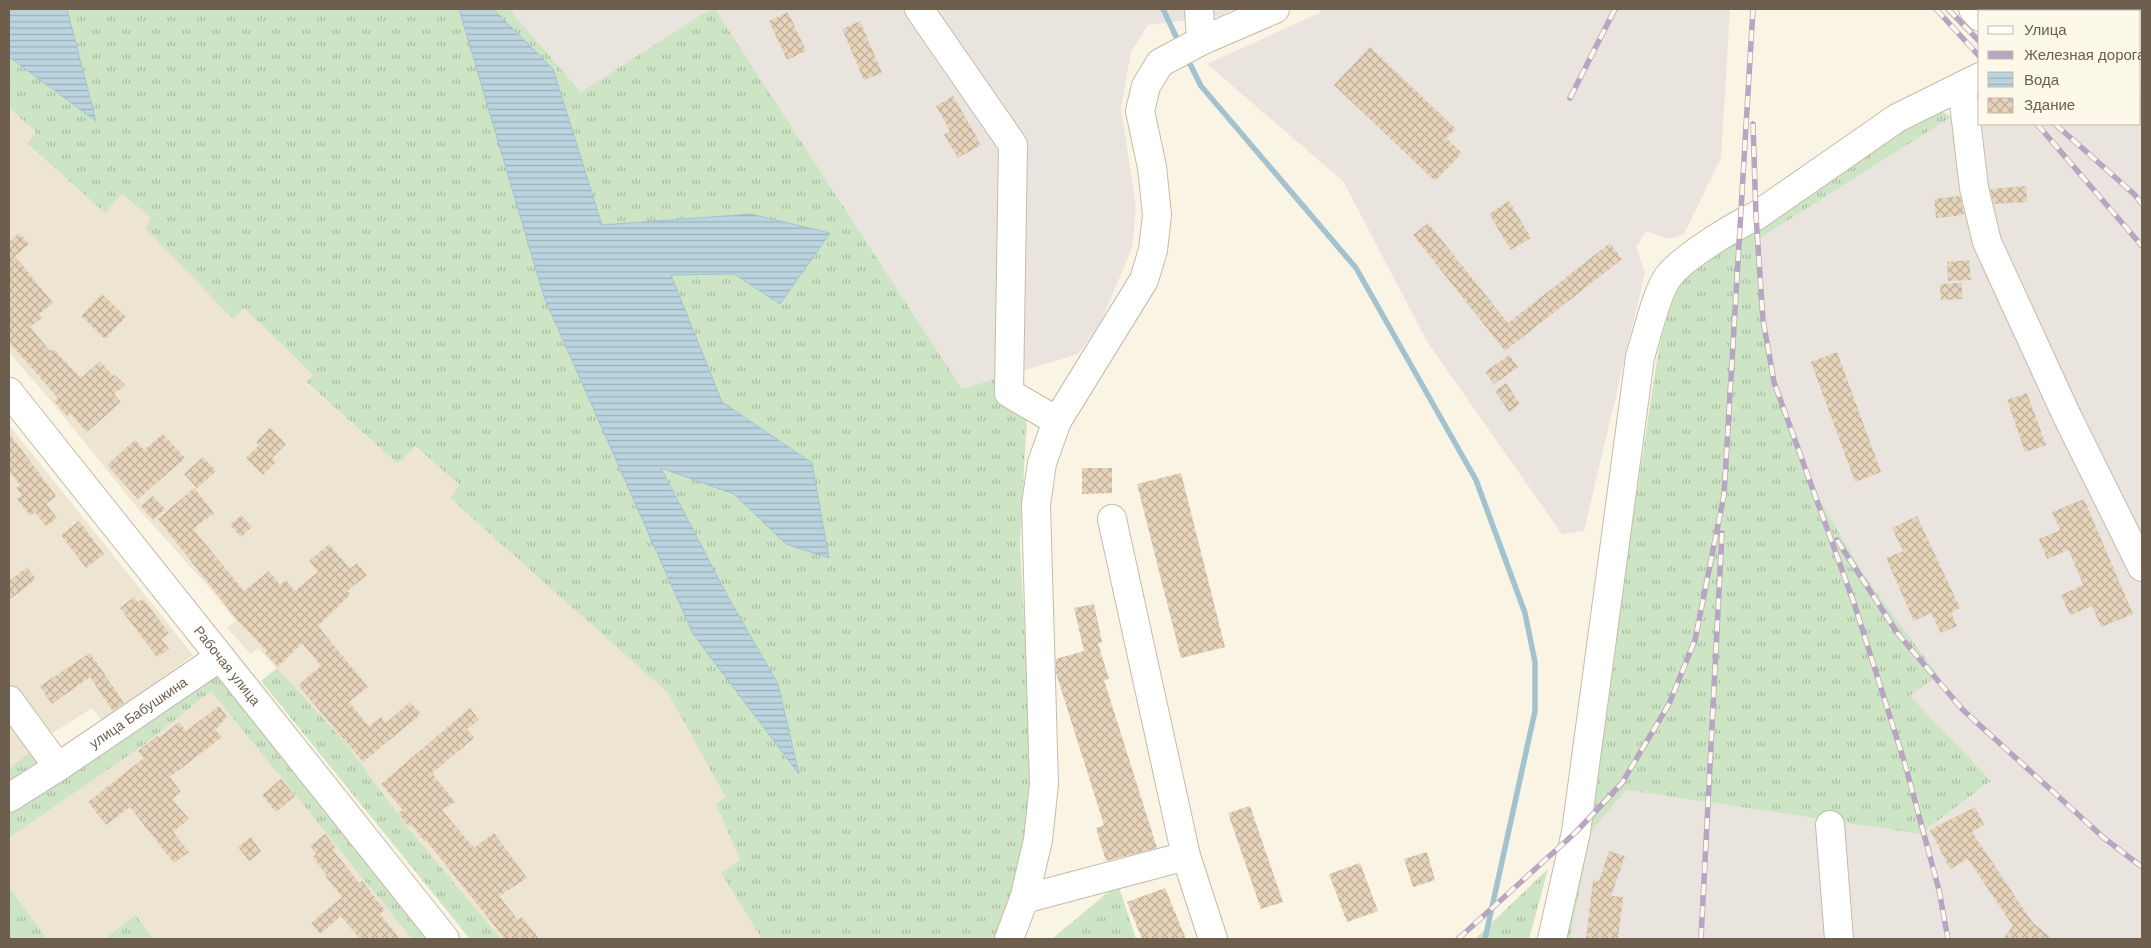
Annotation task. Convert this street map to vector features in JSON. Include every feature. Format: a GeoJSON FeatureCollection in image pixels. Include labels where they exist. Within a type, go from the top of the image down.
{"type":"FeatureCollection","features":[{"type":"Feature","properties":{"kind":"street"},"geometry":{"type":"LineString","coordinates":[[919,9],[1013,145],[1009,393],[1057,421]]}},
{"type":"Feature","properties":{"kind":"street"},"geometry":{"type":"LineString","coordinates":[[1199,9],[1201,41]]}},
{"type":"Feature","properties":{"kind":"street"},"geometry":{"type":"LineString","coordinates":[[1009,939],[1024,899],[1038,840],[1044,784],[1036,505],[1042,463],[1057,421],[1144,280],[1153,250],[1157,215],[1152,167],[1140,110],[1146,86],[1160,63],[1201,41],[1275,9]]}},
{"type":"Feature","properties":{"kind":"street"},"geometry":{"type":"LineString","coordinates":[[1552,939],[1576,832],[1640,357],[1656,304],[1668,277],[1693,255],[1740,223],[1756,216],[1897,118],[1971,82],[1974,188],[1987,242],[2066,414],[2142,567]]}},
{"type":"Feature","properties":{"kind":"street","name":"Рабочая улица"},"geometry":{"type":"LineString","coordinates":[[9,392],[445,939]]}},
{"type":"Feature","properties":{"kind":"street"},"geometry":{"type":"LineString","coordinates":[[1112,519],[1186,856],[1213,939]]}},
{"type":"Feature","properties":{"kind":"street","name":"улица Бабушкина"},"geometry":{"type":"LineString","coordinates":[[9,798],[220,657]]}},
{"type":"Feature","properties":{"kind":"street"},"geometry":{"type":"LineString","coordinates":[[9,700],[58,767]]}},
{"type":"Feature","properties":{"kind":"street"},"geometry":{"type":"LineString","coordinates":[[1830,825],[1839,939]]}},
{"type":"Feature","properties":{"kind":"street"},"geometry":{"type":"LineString","coordinates":[[1024,899],[1186,856]]}},
{"type":"Feature","properties":{"kind":"shaded area"},"geometry":{"type":"Polygon","coordinates":[[[509,9],[710,9],[581,92],[509,9]]]}},
{"type":"Feature","properties":{"kind":"shaded area"},"geometry":{"type":"Polygon","coordinates":[[[715,9],[1234,9],[1220,16],[1148,25],[1131,52],[1121,108],[1136,207],[1132,248],[1100,324],[1078,354],[962,389],[715,9]]]}},
{"type":"Feature","properties":{"kind":"shaded area"},"geometry":{"type":"Polygon","coordinates":[[[1321,9],[1730,9],[1721,158],[1684,234],[1669,239],[1646,231],[1636,247],[1645,273],[1584,531],[1562,534],[1428,343],[1343,181],[1207,64],[1319,13],[1321,9]]]}},
{"type":"Feature","properties":{"kind":"shaded area"},"geometry":{"type":"Polygon","coordinates":[[[2142,93],[2142,939],[1570,939],[1591,832],[1626,790],[1920,834],[1991,782],[1910,696],[1938,675],[1866,578],[1804,473],[1773,377],[1762,301],[1760,238],[1899,148],[1978,100],[1978,125],[2141,125],[2142,93]]]}},
{"type":"Feature","properties":{"kind":"shaded area"},"geometry":{"type":"Polygon","coordinates":[[[9,108],[36,132],[27,145],[105,213],[122,194],[151,218],[145,228],[233,318],[244,308],[313,375],[306,383],[398,464],[414,446],[461,485],[451,498],[668,693],[725,798],[716,804],[740,860],[721,873],[762,939],[501,939],[408,828],[345,742],[258,648],[251,654],[227,628],[236,621],[206,584],[136,506],[9,352],[9,108]]]}},
{"type":"Feature","properties":{"kind":"shaded area"},"geometry":{"type":"Polygon","coordinates":[[[9,425],[193,655],[103,722],[92,708],[45,738],[9,683],[9,425]]]}},
{"type":"Feature","properties":{"kind":"shaded area"},"geometry":{"type":"Polygon","coordinates":[[[211,691],[412,939],[153,939],[136,915],[104,939],[47,939],[9,887],[9,838],[145,744],[211,691]]]}},
{"type":"Feature","properties":{"kind":"shaded area"},"geometry":{"type":"Polygon","coordinates":[[[9,725],[30,754],[9,769],[9,725]]]}},
{"type":"Feature","properties":{"kind":"green space"},"geometry":{"type":"Polygon","coordinates":[[[67,9],[459,9],[544,297],[693,634],[799,772],[778,684],[728,597],[660,467],[734,494],[786,544],[829,557],[812,463],[722,402],[671,275],[734,274],[780,304],[751,214],[602,226],[553,69],[493,9],[509,9],[581,92],[710,9],[715,9],[962,389],[1023,370],[1027,415],[1020,544],[1033,785],[1027,827],[1002,939],[762,939],[721,873],[740,860],[716,804],[725,797],[668,693],[450,498],[460,485],[415,446],[398,464],[306,382],[313,375],[244,308],[233,319],[145,228],[151,218],[122,194],[105,213],[27,144],[36,132],[9,108],[9,57],[96,120],[67,9]]]}},
{"type":"Feature","properties":{"kind":"green space"},"geometry":{"type":"Polygon","coordinates":[[[1933,111],[1942,111],[1951,117],[1760,238],[1762,301],[1773,377],[1804,473],[1866,578],[1938,675],[1910,696],[1991,781],[1920,834],[1626,790],[1591,832],[1570,939],[1552,939],[1600,735],[1658,353],[1675,294],[1685,278],[1699,265],[1933,111]]]}},
{"type":"Feature","properties":{"kind":"green space"},"geometry":{"type":"Polygon","coordinates":[[[277,668],[345,742],[408,828],[501,939],[470,939],[261,681],[277,668]]]}},
{"type":"Feature","properties":{"kind":"green space"},"geometry":{"type":"Polygon","coordinates":[[[218,671],[433,939],[412,939],[211,691],[145,744],[9,838],[9,811],[218,671]]]}},
{"type":"Feature","properties":{"kind":"green space"},"geometry":{"type":"Polygon","coordinates":[[[9,715],[43,762],[9,786],[9,769],[29,753],[9,725],[9,715]]]}},
{"type":"Feature","properties":{"kind":"green space"},"geometry":{"type":"Polygon","coordinates":[[[1548,869],[1529,939],[1475,939],[1548,869]]]}},
{"type":"Feature","properties":{"kind":"green space"},"geometry":{"type":"Polygon","coordinates":[[[1118,884],[1136,939],[1052,939],[1118,884]]]}},
{"type":"Feature","properties":{"kind":"green space"},"geometry":{"type":"Polygon","coordinates":[[[9,887],[47,939],[9,939],[9,887]]]}},
{"type":"Feature","properties":{"kind":"green space"},"geometry":{"type":"Polygon","coordinates":[[[136,915],[153,939],[104,939],[136,915]]]}},
{"type":"Feature","properties":{"kind":"water"},"geometry":{"type":"Polygon","coordinates":[[[9,9],[67,9],[96,121],[9,57],[9,9]]]}},
{"type":"Feature","properties":{"kind":"water"},"geometry":{"type":"Polygon","coordinates":[[[459,9],[493,9],[553,69],[602,225],[751,214],[830,233],[780,304],[734,274],[671,275],[722,402],[812,463],[829,558],[786,544],[734,494],[661,468],[728,597],[778,684],[799,774],[693,634],[544,297],[459,9]]]}},
{"type":"Feature","properties":{"kind":"building"},"geometry":{"type":"Polygon","coordinates":[[[788,12],[806,51],[787,60],[769,21],[788,12]]]}},
{"type":"Feature","properties":{"kind":"building"},"geometry":{"type":"Polygon","coordinates":[[[860,21],[882,73],[864,80],[842,29],[860,21]]]}},
{"type":"Feature","properties":{"kind":"building"},"geometry":{"type":"Polygon","coordinates":[[[1370,47],[1456,129],[1446,138],[1462,153],[1435,181],[1334,85],[1370,47]]]}},
{"type":"Feature","properties":{"kind":"building"},"geometry":{"type":"Polygon","coordinates":[[[953,96],[981,145],[958,158],[944,135],[950,131],[936,106],[953,96]]]}},
{"type":"Feature","properties":{"kind":"building"},"geometry":{"type":"Polygon","coordinates":[[[2026,186],[2027,202],[1994,204],[1990,189],[2026,186]]]}},
{"type":"Feature","properties":{"kind":"building"},"geometry":{"type":"Polygon","coordinates":[[[1960,196],[1964,215],[1936,218],[1934,199],[1960,196]]]}},
{"type":"Feature","properties":{"kind":"building"},"geometry":{"type":"Polygon","coordinates":[[[1509,201],[1531,238],[1511,250],[1489,214],[1509,201]]]}},
{"type":"Feature","properties":{"kind":"building"},"geometry":{"type":"Polygon","coordinates":[[[1428,223],[1508,323],[1610,243],[1622,259],[1505,351],[1413,235],[1428,223]]]}},
{"type":"Feature","properties":{"kind":"building"},"geometry":{"type":"Polygon","coordinates":[[[19,233],[29,244],[15,256],[53,303],[39,314],[42,318],[30,327],[50,351],[53,349],[81,378],[100,361],[113,376],[115,375],[125,385],[114,394],[121,402],[87,432],[70,413],[67,416],[54,401],[58,398],[9,342],[9,242],[19,233]]]}},
{"type":"Feature","properties":{"kind":"building"},"geometry":{"type":"Polygon","coordinates":[[[1969,260],[1971,280],[1948,281],[1947,262],[1969,260]]]}},
{"type":"Feature","properties":{"kind":"building"},"geometry":{"type":"Polygon","coordinates":[[[1962,283],[1962,299],[1941,300],[1940,284],[1962,283]]]}},
{"type":"Feature","properties":{"kind":"building"},"geometry":{"type":"Polygon","coordinates":[[[102,294],[126,317],[105,339],[81,316],[102,294]]]}},
{"type":"Feature","properties":{"kind":"building"},"geometry":{"type":"Polygon","coordinates":[[[1837,352],[1881,472],[1855,482],[1811,362],[1837,352]]]}},
{"type":"Feature","properties":{"kind":"building"},"geometry":{"type":"Polygon","coordinates":[[[1509,355],[1518,367],[1494,384],[1485,372],[1509,355]]]}},
{"type":"Feature","properties":{"kind":"building"},"geometry":{"type":"Polygon","coordinates":[[[1506,383],[1520,404],[1509,412],[1495,391],[1506,383]]]}},
{"type":"Feature","properties":{"kind":"building"},"geometry":{"type":"Polygon","coordinates":[[[2027,393],[2046,445],[2025,452],[2007,400],[2027,393]]]}},
{"type":"Feature","properties":{"kind":"building"},"geometry":{"type":"Polygon","coordinates":[[[270,428],[286,444],[272,458],[276,462],[263,475],[246,458],[259,445],[256,442],[270,428]]]}},
{"type":"Feature","properties":{"kind":"building"},"geometry":{"type":"Polygon","coordinates":[[[9,433],[56,496],[46,504],[57,518],[46,526],[35,512],[30,516],[17,499],[22,495],[16,488],[20,485],[9,470],[9,433]]]}},
{"type":"Feature","properties":{"kind":"building"},"geometry":{"type":"Polygon","coordinates":[[[163,434],[185,458],[138,499],[107,465],[135,440],[144,450],[163,434]]]}},
{"type":"Feature","properties":{"kind":"building"},"geometry":{"type":"Polygon","coordinates":[[[203,457],[216,471],[197,488],[184,474],[203,457]]]}},
{"type":"Feature","properties":{"kind":"building"},"geometry":{"type":"Polygon","coordinates":[[[1082,468],[1112,468],[1112,493],[1082,494],[1082,468]]]}},
{"type":"Feature","properties":{"kind":"building"},"geometry":{"type":"Polygon","coordinates":[[[1181,473],[1225,647],[1181,658],[1137,484],[1181,473]]]}},
{"type":"Feature","properties":{"kind":"building"},"geometry":{"type":"Polygon","coordinates":[[[194,488],[214,513],[193,529],[244,591],[269,571],[280,585],[286,580],[295,591],[318,572],[309,561],[329,544],[350,569],[357,563],[367,575],[347,591],[351,594],[318,626],[368,687],[349,702],[369,726],[381,717],[386,723],[410,702],[421,714],[363,762],[298,685],[321,666],[302,643],[278,667],[265,653],[267,651],[238,621],[158,519],[194,488]]]}},
{"type":"Feature","properties":{"kind":"building"},"geometry":{"type":"Polygon","coordinates":[[[153,496],[165,509],[153,520],[141,506],[153,496]]]}},
{"type":"Feature","properties":{"kind":"building"},"geometry":{"type":"Polygon","coordinates":[[[2084,499],[2133,614],[2101,627],[2092,606],[2070,615],[2061,595],[2083,585],[2069,550],[2047,559],[2039,539],[2060,530],[2052,512],[2084,499]]]}},
{"type":"Feature","properties":{"kind":"building"},"geometry":{"type":"Polygon","coordinates":[[[241,515],[252,527],[241,537],[230,525],[241,515]]]}},
{"type":"Feature","properties":{"kind":"building"},"geometry":{"type":"Polygon","coordinates":[[[1917,516],[1960,608],[1951,613],[1957,626],[1941,633],[1931,613],[1914,621],[1886,558],[1903,551],[1892,528],[1917,516]]]}},
{"type":"Feature","properties":{"kind":"building"},"geometry":{"type":"Polygon","coordinates":[[[79,521],[104,554],[86,568],[61,535],[79,521]]]}},
{"type":"Feature","properties":{"kind":"building"},"geometry":{"type":"Polygon","coordinates":[[[27,567],[36,579],[9,600],[9,581],[27,567]]]}},
{"type":"Feature","properties":{"kind":"building"},"geometry":{"type":"Polygon","coordinates":[[[134,597],[138,602],[143,599],[169,633],[161,639],[169,649],[157,657],[120,608],[134,597]]]}},
{"type":"Feature","properties":{"kind":"building"},"geometry":{"type":"Polygon","coordinates":[[[1094,604],[1102,642],[1098,643],[1109,679],[1104,680],[1157,848],[1106,861],[1096,828],[1104,825],[1056,673],[1056,659],[1084,651],[1074,608],[1094,604]]]}},
{"type":"Feature","properties":{"kind":"building"},"geometry":{"type":"Polygon","coordinates":[[[90,653],[124,703],[113,711],[90,677],[52,704],[40,686],[90,653]]]}},
{"type":"Feature","properties":{"kind":"building"},"geometry":{"type":"Polygon","coordinates":[[[219,706],[227,717],[215,730],[222,737],[170,777],[181,792],[172,799],[189,819],[173,832],[189,852],[174,863],[130,807],[106,825],[88,802],[144,758],[138,751],[157,736],[159,738],[179,722],[186,731],[219,706]]]}},
{"type":"Feature","properties":{"kind":"building"},"geometry":{"type":"Polygon","coordinates":[[[470,708],[479,720],[467,729],[474,738],[432,773],[455,802],[442,810],[474,848],[494,833],[527,878],[499,896],[518,920],[522,917],[539,939],[505,939],[426,840],[425,842],[411,824],[408,826],[398,813],[403,810],[381,784],[470,708]]]}},
{"type":"Feature","properties":{"kind":"building"},"geometry":{"type":"Polygon","coordinates":[[[281,779],[295,796],[276,812],[262,795],[281,779]]]}},
{"type":"Feature","properties":{"kind":"building"},"geometry":{"type":"Polygon","coordinates":[[[1250,806],[1283,902],[1261,909],[1228,813],[1250,806]]]}},
{"type":"Feature","properties":{"kind":"building"},"geometry":{"type":"Polygon","coordinates":[[[1975,807],[1984,825],[1972,832],[2033,923],[2053,939],[2003,939],[2013,926],[1968,859],[1950,869],[1930,830],[1975,807]]]}},
{"type":"Feature","properties":{"kind":"building"},"geometry":{"type":"Polygon","coordinates":[[[325,834],[336,848],[333,850],[359,883],[362,881],[385,910],[380,914],[400,939],[360,939],[341,916],[320,934],[311,923],[342,897],[313,857],[316,854],[310,846],[325,834]]]}},
{"type":"Feature","properties":{"kind":"building"},"geometry":{"type":"Polygon","coordinates":[[[251,837],[261,852],[249,861],[238,847],[251,837]]]}},
{"type":"Feature","properties":{"kind":"building"},"geometry":{"type":"Polygon","coordinates":[[[1609,851],[1625,856],[1611,896],[1623,897],[1618,939],[1586,939],[1593,880],[1599,881],[1609,851]]]}},
{"type":"Feature","properties":{"kind":"building"},"geometry":{"type":"Polygon","coordinates":[[[1427,852],[1435,880],[1413,887],[1404,859],[1427,852]]]}},
{"type":"Feature","properties":{"kind":"building"},"geometry":{"type":"Polygon","coordinates":[[[1360,863],[1378,911],[1347,922],[1329,874],[1360,863]]]}},
{"type":"Feature","properties":{"kind":"building"},"geometry":{"type":"Polygon","coordinates":[[[1165,888],[1186,939],[1142,939],[1127,902],[1165,888]]]}},
{"type":"Feature","properties":{"kind":"waterway"},"geometry":{"type":"LineString","coordinates":[[1163,9],[1180,45]]}},
{"type":"Feature","properties":{"kind":"waterway"},"geometry":{"type":"LineString","coordinates":[[1187,58],[1201,86],[1356,268],[1476,480],[1525,613],[1535,662],[1535,711],[1485,939]]}},
{"type":"Feature","properties":{"kind":"railway"},"geometry":{"type":"LineString","coordinates":[[1570,98],[1615,9]]}},
{"type":"Feature","properties":{"kind":"railway"},"geometry":{"type":"LineString","coordinates":[[1458,939],[1576,832],[1622,783],[1669,704],[1695,640],[1724,495],[1753,9]]}},
{"type":"Feature","properties":{"kind":"railway"},"geometry":{"type":"LineString","coordinates":[[1936,9],[1978,55]]}},
{"type":"Feature","properties":{"kind":"railway"},"geometry":{"type":"LineString","coordinates":[[1948,9],[1978,40]]}},
{"type":"Feature","properties":{"kind":"railway"},"geometry":{"type":"LineString","coordinates":[[1753,124],[1756,216],[1763,320],[1774,382],[1854,603],[1905,764],[1939,890],[1948,939]]}},
{"type":"Feature","properties":{"kind":"railway"},"geometry":{"type":"LineString","coordinates":[[2038,125],[2142,246]]}},
{"type":"Feature","properties":{"kind":"railway"},"geometry":{"type":"LineString","coordinates":[[2056,125],[2134,194],[2142,204]]}},
{"type":"Feature","properties":{"kind":"railway"},"geometry":{"type":"LineString","coordinates":[[1701,939],[1722,533]]}},
{"type":"Feature","properties":{"kind":"railway"},"geometry":{"type":"LineString","coordinates":[[1837,540],[1898,634],[1963,710],[2104,838],[2142,867]]}}]}
